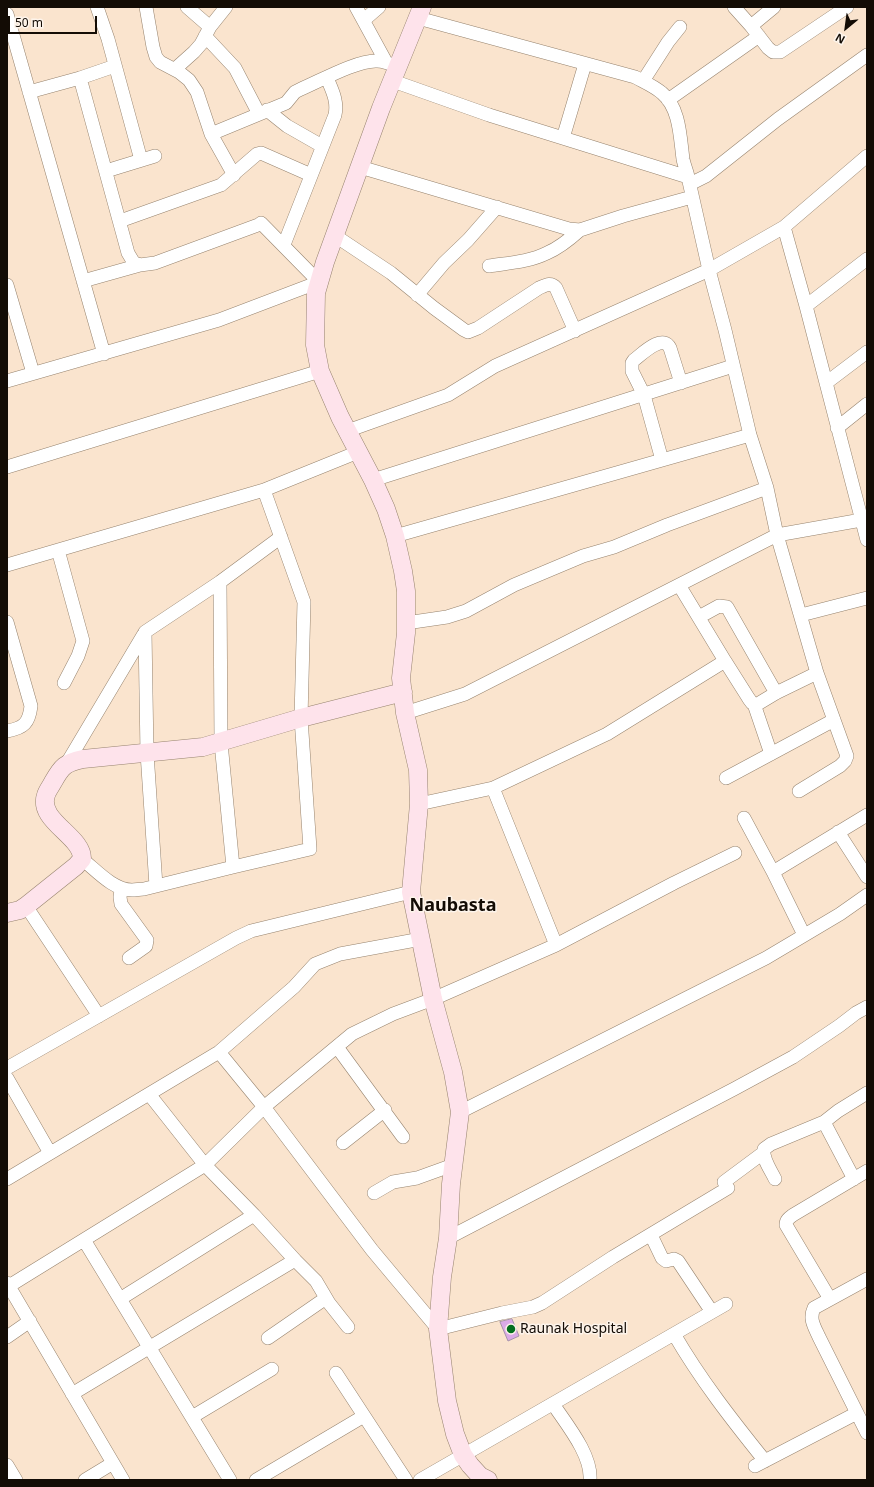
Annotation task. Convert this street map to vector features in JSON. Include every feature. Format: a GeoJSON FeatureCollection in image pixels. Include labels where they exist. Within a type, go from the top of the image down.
{"type":"FeatureCollection","features":[{"type":"Feature","properties":{"kind":"street"},"geometry":{"type":"LineString","coordinates":[[97,7],[142,160]]}},
{"type":"Feature","properties":{"kind":"street"},"geometry":{"type":"LineString","coordinates":[[146,7],[156,57],[160,62],[189,80],[197,92],[211,134],[234,174]]}},
{"type":"Feature","properties":{"kind":"street"},"geometry":{"type":"LineString","coordinates":[[187,7],[235,68],[263,112],[322,146]]}},
{"type":"Feature","properties":{"kind":"street"},"geometry":{"type":"LineString","coordinates":[[174,70],[201,44],[226,7]]}},
{"type":"Feature","properties":{"kind":"street"},"geometry":{"type":"LineString","coordinates":[[356,7],[392,70]]}},
{"type":"Feature","properties":{"kind":"street"},"geometry":{"type":"LineString","coordinates":[[364,20],[379,7]]}},
{"type":"Feature","properties":{"kind":"street"},"geometry":{"type":"LineString","coordinates":[[734,7],[773,52],[780,52],[847,7]]}},
{"type":"Feature","properties":{"kind":"street"},"geometry":{"type":"LineString","coordinates":[[668,100],[755,31],[774,7]]}},
{"type":"Feature","properties":{"kind":"street"},"geometry":{"type":"LineString","coordinates":[[488,1480],[480,1476],[463,1455],[455,1434],[447,1401],[438,1329],[442,1277],[448,1238],[451,1184],[460,1112],[453,1072],[433,999],[411,892],[419,804],[418,770],[405,713],[401,678],[406,623],[406,591],[395,536],[386,509],[320,371],[315,345],[314,314],[316,293],[319,282],[334,235],[360,167],[392,70],[420,12],[585,64],[635,77],[663,94],[673,107],[679,126],[684,160],[709,270],[750,435],[767,488],[777,535],[817,673],[847,756],[840,766],[798,791]]}},
{"type":"Feature","properties":{"kind":"street"},"geometry":{"type":"LineString","coordinates":[[7,14],[104,354]]}},
{"type":"Feature","properties":{"kind":"street"},"geometry":{"type":"LineString","coordinates":[[642,81],[680,27]]}},
{"type":"Feature","properties":{"kind":"street"},"geometry":{"type":"LineString","coordinates":[[211,134],[286,103],[296,92],[301,89],[361,63],[378,61],[392,70],[489,115],[689,180],[706,176],[778,119],[867,55]]}},
{"type":"Feature","properties":{"kind":"street"},"geometry":{"type":"LineString","coordinates":[[563,138],[585,64]]}},
{"type":"Feature","properties":{"kind":"street"},"geometry":{"type":"LineString","coordinates":[[29,92],[80,78],[115,66]]}},
{"type":"Feature","properties":{"kind":"street"},"geometry":{"type":"LineString","coordinates":[[80,78],[128,253],[134,263],[140,265]]}},
{"type":"Feature","properties":{"kind":"street"},"geometry":{"type":"LineString","coordinates":[[285,242],[332,123],[336,108],[335,98],[328,78]]}},
{"type":"Feature","properties":{"kind":"street"},"geometry":{"type":"LineString","coordinates":[[120,221],[214,189],[221,185],[257,154],[261,153],[311,175]]}},
{"type":"Feature","properties":{"kind":"street"},"geometry":{"type":"LineString","coordinates":[[106,171],[155,156]]}},
{"type":"Feature","properties":{"kind":"street"},"geometry":{"type":"LineString","coordinates":[[348,431],[448,395],[495,366],[709,270],[784,227],[867,156]]}},
{"type":"Feature","properties":{"kind":"street"},"geometry":{"type":"LineString","coordinates":[[360,167],[569,229],[580,230]]}},
{"type":"Feature","properties":{"kind":"street"},"geometry":{"type":"LineString","coordinates":[[489,266],[533,259],[560,247],[580,230],[623,216],[692,197]]}},
{"type":"Feature","properties":{"kind":"street"},"geometry":{"type":"LineString","coordinates":[[417,295],[444,263],[465,243],[496,207]]}},
{"type":"Feature","properties":{"kind":"street"},"geometry":{"type":"LineString","coordinates":[[83,281],[140,265],[155,263],[260,224],[319,282]]}},
{"type":"Feature","properties":{"kind":"street"},"geometry":{"type":"LineString","coordinates":[[784,227],[838,428],[865,520],[867,540]]}},
{"type":"Feature","properties":{"kind":"street"},"geometry":{"type":"LineString","coordinates":[[334,235],[391,273],[455,325],[468,332],[478,328],[543,286],[551,284],[556,288],[574,331]]}},
{"type":"Feature","properties":{"kind":"street"},"geometry":{"type":"LineString","coordinates":[[806,306],[867,259]]}},
{"type":"Feature","properties":{"kind":"street"},"geometry":{"type":"LineString","coordinates":[[7,381],[219,320],[319,282]]}},
{"type":"Feature","properties":{"kind":"street"},"geometry":{"type":"LineString","coordinates":[[8,292],[33,373]]}},
{"type":"Feature","properties":{"kind":"street"},"geometry":{"type":"LineString","coordinates":[[662,460],[644,395],[632,371],[632,363],[657,343],[665,342],[668,344],[681,383]]}},
{"type":"Feature","properties":{"kind":"street"},"geometry":{"type":"LineString","coordinates":[[826,383],[867,352]]}},
{"type":"Feature","properties":{"kind":"street"},"geometry":{"type":"LineString","coordinates":[[373,480],[733,366]]}},
{"type":"Feature","properties":{"kind":"street"},"geometry":{"type":"LineString","coordinates":[[7,467],[320,371]]}},
{"type":"Feature","properties":{"kind":"street"},"geometry":{"type":"LineString","coordinates":[[838,428],[867,404]]}},
{"type":"Feature","properties":{"kind":"street"},"geometry":{"type":"LineString","coordinates":[[395,536],[750,435]]}},
{"type":"Feature","properties":{"kind":"street"},"geometry":{"type":"LineString","coordinates":[[7,565],[264,490],[358,452]]}},
{"type":"Feature","properties":{"kind":"street"},"geometry":{"type":"LineString","coordinates":[[406,623],[447,617],[466,612],[514,585],[583,556],[614,547],[667,525],[767,488]]}},
{"type":"Feature","properties":{"kind":"street"},"geometry":{"type":"LineString","coordinates":[[264,490],[281,537],[304,602],[301,718],[310,849],[233,866],[156,886],[132,890],[121,888],[112,884],[82,859],[81,850],[51,818],[45,806],[46,795],[60,769],[67,763],[145,632],[220,582],[281,537]]}},
{"type":"Feature","properties":{"kind":"street"},"geometry":{"type":"LineString","coordinates":[[405,713],[465,694],[777,535],[865,520]]}},
{"type":"Feature","properties":{"kind":"street"},"geometry":{"type":"LineString","coordinates":[[58,550],[83,641],[78,656],[64,683]]}},
{"type":"Feature","properties":{"kind":"street"},"geometry":{"type":"LineString","coordinates":[[220,582],[221,742],[233,866]]}},
{"type":"Feature","properties":{"kind":"street"},"geometry":{"type":"LineString","coordinates":[[679,584],[725,661],[749,699],[754,704],[771,754]]}},
{"type":"Feature","properties":{"kind":"street"},"geometry":{"type":"LineString","coordinates":[[801,615],[867,598]]}},
{"type":"Feature","properties":{"kind":"street"},"geometry":{"type":"LineString","coordinates":[[699,617],[719,606],[727,607],[776,693]]}},
{"type":"Feature","properties":{"kind":"street"},"geometry":{"type":"LineString","coordinates":[[7,622],[31,706],[30,713],[25,724],[19,729],[7,732]]}},
{"type":"Feature","properties":{"kind":"street"},"geometry":{"type":"LineString","coordinates":[[145,632],[147,753],[156,886]]}},
{"type":"Feature","properties":{"kind":"street"},"geometry":{"type":"LineString","coordinates":[[419,804],[493,788],[607,734],[725,661]]}},
{"type":"Feature","properties":{"kind":"street"},"geometry":{"type":"LineString","coordinates":[[754,704],[761,703],[776,693],[817,673]]}},
{"type":"Feature","properties":{"kind":"street"},"geometry":{"type":"LineString","coordinates":[[67,763],[83,759],[203,748],[301,718],[403,692]]}},
{"type":"Feature","properties":{"kind":"street"},"geometry":{"type":"LineString","coordinates":[[726,778],[834,720]]}},
{"type":"Feature","properties":{"kind":"street"},"geometry":{"type":"LineString","coordinates":[[493,788],[556,944]]}},
{"type":"Feature","properties":{"kind":"street"},"geometry":{"type":"LineString","coordinates":[[773,872],[867,816]]}},
{"type":"Feature","properties":{"kind":"street"},"geometry":{"type":"LineString","coordinates":[[744,818],[804,935]]}},
{"type":"Feature","properties":{"kind":"street"},"geometry":{"type":"LineString","coordinates":[[838,832],[867,877]]}},
{"type":"Feature","properties":{"kind":"street"},"geometry":{"type":"LineString","coordinates":[[123,1480],[8,1285],[205,1165],[264,1107],[352,1034],[393,1014],[433,999],[556,944],[735,853]]}},
{"type":"Feature","properties":{"kind":"street"},"geometry":{"type":"LineString","coordinates":[[7,913],[20,910],[26,906],[76,866],[82,859]]}},
{"type":"Feature","properties":{"kind":"street"},"geometry":{"type":"LineString","coordinates":[[121,888],[121,904],[147,940],[146,946],[129,958]]}},
{"type":"Feature","properties":{"kind":"street"},"geometry":{"type":"LineString","coordinates":[[7,1068],[236,938],[251,931],[411,892]]}},
{"type":"Feature","properties":{"kind":"street"},"geometry":{"type":"LineString","coordinates":[[460,1112],[766,958],[867,895]]}},
{"type":"Feature","properties":{"kind":"street"},"geometry":{"type":"LineString","coordinates":[[26,906],[99,1016]]}},
{"type":"Feature","properties":{"kind":"street"},"geometry":{"type":"LineString","coordinates":[[7,1179],[219,1052],[294,987],[314,964],[340,954],[421,939]]}},
{"type":"Feature","properties":{"kind":"street"},"geometry":{"type":"LineString","coordinates":[[448,1238],[793,1057],[867,1007]]}},
{"type":"Feature","properties":{"kind":"street"},"geometry":{"type":"LineString","coordinates":[[337,1047],[385,1110],[403,1137]]}},
{"type":"Feature","properties":{"kind":"street"},"geometry":{"type":"LineString","coordinates":[[219,1052],[264,1107],[372,1250],[438,1329]]}},
{"type":"Feature","properties":{"kind":"street"},"geometry":{"type":"LineString","coordinates":[[7,1078],[50,1153]]}},
{"type":"Feature","properties":{"kind":"street"},"geometry":{"type":"LineString","coordinates":[[438,1329],[533,1307],[651,1235],[726,1185],[763,1154],[764,1149],[771,1144],[824,1122],[838,1111],[867,1093]]}},
{"type":"Feature","properties":{"kind":"street"},"geometry":{"type":"LineString","coordinates":[[149,1094],[205,1165],[316,1281],[329,1303],[348,1327]]}},
{"type":"Feature","properties":{"kind":"street"},"geometry":{"type":"LineString","coordinates":[[343,1143],[385,1110]]}},
{"type":"Feature","properties":{"kind":"street"},"geometry":{"type":"LineString","coordinates":[[824,1122],[854,1179]]}},
{"type":"Feature","properties":{"kind":"street"},"geometry":{"type":"LineString","coordinates":[[763,1154],[775,1179]]}},
{"type":"Feature","properties":{"kind":"street"},"geometry":{"type":"LineString","coordinates":[[374,1193],[393,1182],[416,1178],[453,1165]]}},
{"type":"Feature","properties":{"kind":"street"},"geometry":{"type":"LineString","coordinates":[[830,1299],[786,1225],[786,1222],[788,1218],[867,1172]]}},
{"type":"Feature","properties":{"kind":"street"},"geometry":{"type":"LineString","coordinates":[[120,1299],[254,1215]]}},
{"type":"Feature","properties":{"kind":"street"},"geometry":{"type":"LineString","coordinates":[[651,1235],[662,1258],[666,1261],[674,1259],[678,1261],[712,1312]]}},
{"type":"Feature","properties":{"kind":"street"},"geometry":{"type":"LineString","coordinates":[[84,1240],[230,1480]]}},
{"type":"Feature","properties":{"kind":"street"},"geometry":{"type":"LineString","coordinates":[[72,1394],[295,1260]]}},
{"type":"Feature","properties":{"kind":"street"},"geometry":{"type":"LineString","coordinates":[[867,1279],[814,1308],[812,1313],[812,1322],[867,1433]]}},
{"type":"Feature","properties":{"kind":"street"},"geometry":{"type":"LineString","coordinates":[[268,1338],[326,1298]]}},
{"type":"Feature","properties":{"kind":"street"},"geometry":{"type":"LineString","coordinates":[[420,1480],[726,1304]]}},
{"type":"Feature","properties":{"kind":"street"},"geometry":{"type":"LineString","coordinates":[[7,1337],[30,1321]]}},
{"type":"Feature","properties":{"kind":"street"},"geometry":{"type":"LineString","coordinates":[[674,1334],[689,1359],[760,1463],[857,1413]]}},
{"type":"Feature","properties":{"kind":"street"},"geometry":{"type":"LineString","coordinates":[[192,1417],[272,1369]]}},
{"type":"Feature","properties":{"kind":"street"},"geometry":{"type":"LineString","coordinates":[[336,1373],[406,1480]]}},
{"type":"Feature","properties":{"kind":"street"},"geometry":{"type":"LineString","coordinates":[[553,1404],[588,1459],[591,1471],[590,1480]]}},
{"type":"Feature","properties":{"kind":"street"},"geometry":{"type":"LineString","coordinates":[[256,1480],[364,1416]]}},
{"type":"Feature","properties":{"kind":"street"},"geometry":{"type":"LineString","coordinates":[[84,1480],[113,1463]]}},
{"type":"Feature","properties":{"kind":"street"},"geometry":{"type":"LineString","coordinates":[[7,1465],[16,1480]]}},
{"type":"Feature","properties":{"kind":"building"},"geometry":{"type":"Polygon","coordinates":[[[512,1319],[519,1336],[508,1341],[500,1322],[512,1319]]]}},
{"type":"Feature","properties":{"kind":"place","name":"Raunak Hospital"},"geometry":{"type":"Point","coordinates":[511,1329]}},
{"type":"Feature","properties":{"kind":"district","name":"Naubasta"},"geometry":{"type":"Point","coordinates":[453,906]}}]}
